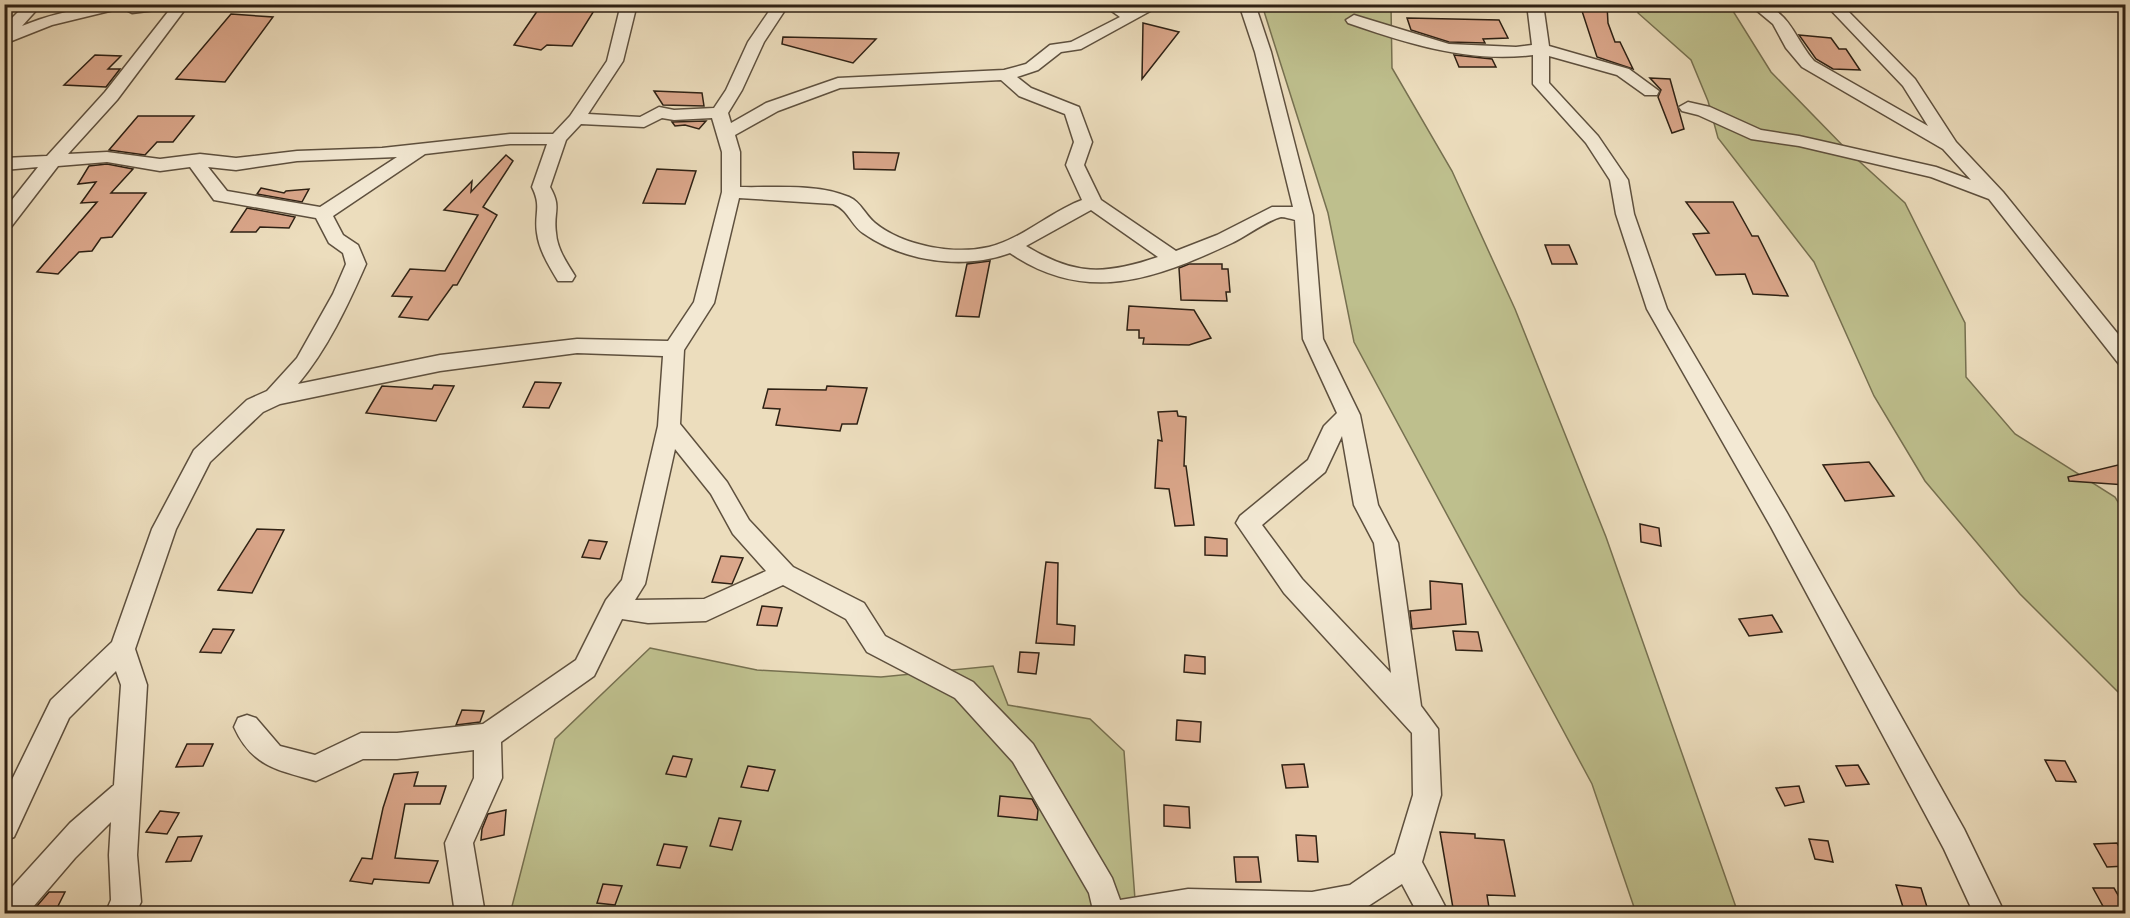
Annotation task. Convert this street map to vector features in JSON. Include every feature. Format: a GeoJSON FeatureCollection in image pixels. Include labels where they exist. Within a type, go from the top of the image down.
{"type":"FeatureCollection","features":[{"type":"Feature","properties":{"kind":"street"},"geometry":{"type":"LineString","coordinates":[[4,34],[35,4]]}},
{"type":"Feature","properties":{"kind":"street"},"geometry":{"type":"LineString","coordinates":[[4,39],[47,21],[126,6],[168,4]]}},
{"type":"Feature","properties":{"kind":"street"},"geometry":{"type":"LineString","coordinates":[[4,223],[54,159],[111,96],[182,4]]}},
{"type":"Feature","properties":{"kind":"street"},"geometry":{"type":"LineString","coordinates":[[565,276],[549,249],[544,224],[549,202],[541,187],[558,139],[576,119],[615,61],[629,4]]}},
{"type":"Feature","properties":{"kind":"street"},"geometry":{"type":"LineString","coordinates":[[248,727],[272,756],[316,768],[361,746],[397,746],[488,736],[585,668],[615,608],[633,584],[669,426],[674,349],[704,303],[731,192],[731,152],[722,123],[756,42],[782,4]]}},
{"type":"Feature","properties":{"kind":"street"},"geometry":{"type":"LineString","coordinates":[[1109,4],[1130,16]]}},
{"type":"Feature","properties":{"kind":"street"},"geometry":{"type":"LineString","coordinates":[[576,119],[644,122],[659,112],[722,123],[838,83],[1005,75],[1032,68],[1056,48],[1075,46],[1156,4]]}},
{"type":"Feature","properties":{"kind":"street"},"geometry":{"type":"LineString","coordinates":[[1247,4],[1263,52],[1304,215],[1313,339],[1349,415],[1366,504],[1386,543],[1409,711]]}},
{"type":"Feature","properties":{"kind":"street"},"geometry":{"type":"LineString","coordinates":[[1535,4],[1541,49],[1541,84],[1592,140],[1619,180],[1625,214],[1657,309],[1708,401],[1779,520],[1954,840],[1990,914]]}},
{"type":"Feature","properties":{"kind":"street"},"geometry":{"type":"LineString","coordinates":[[1756,4],[1779,21],[1794,48],[1808,64],[1949,145]]}},
{"type":"Feature","properties":{"kind":"street"},"geometry":{"type":"LineString","coordinates":[[1832,4],[1909,83],[1949,145],[1996,196],[2126,359]]}},
{"type":"Feature","properties":{"kind":"street"},"geometry":{"type":"LineString","coordinates":[[126,6],[157,36]]}},
{"type":"Feature","properties":{"kind":"street"},"geometry":{"type":"LineString","coordinates":[[1354,20],[1418,42],[1449,48],[1516,52],[1541,49],[1623,72],[1652,91]]}},
{"type":"Feature","properties":{"kind":"street"},"geometry":{"type":"LineString","coordinates":[[1005,75],[1025,92],[1073,111],[1083,142],[1075,165],[1093,203],[1174,259]]}},
{"type":"Feature","properties":{"kind":"street"},"geometry":{"type":"LineString","coordinates":[[1688,107],[1704,111],[1756,135],[1799,141],[1936,173],[1996,196]]}},
{"type":"Feature","properties":{"kind":"street"},"geometry":{"type":"LineString","coordinates":[[4,164],[107,157],[160,165],[200,160],[236,164],[297,156],[420,150],[510,139],[558,139]]}},
{"type":"Feature","properties":{"kind":"street"},"geometry":{"type":"LineString","coordinates":[[200,160],[200,168],[220,196],[273,202],[323,214],[420,150]]}},
{"type":"Feature","properties":{"kind":"street"},"geometry":{"type":"LineString","coordinates":[[731,192],[814,197],[844,202],[869,228],[912,248],[956,256],[994,252],[1065,213],[1093,203]]}},
{"type":"Feature","properties":{"kind":"street"},"geometry":{"type":"LineString","coordinates":[[1010,244],[1030,258],[1060,272],[1116,277],[1174,259],[1224,239],[1279,211],[1304,215]]}},
{"type":"Feature","properties":{"kind":"street"},"geometry":{"type":"LineString","coordinates":[[275,398],[304,363],[343,294],[356,264],[351,250],[336,239],[323,214]]}},
{"type":"Feature","properties":{"kind":"street"},"geometry":{"type":"LineString","coordinates":[[4,827],[60,709],[122,649],[164,529],[202,456],[255,406],[275,398],[475,358],[577,346],[674,349]]}},
{"type":"Feature","properties":{"kind":"street"},"geometry":{"type":"LineString","coordinates":[[1121,914],[1195,909],[1312,907],[1356,899],[1407,863],[1427,795],[1425,729],[1293,586],[1248,523],[1317,466],[1332,432],[1349,415]]}},
{"type":"Feature","properties":{"kind":"street"},"geometry":{"type":"LineString","coordinates":[[669,426],[719,488],[741,527],[784,574],[855,611],[876,644],[964,690],[1023,753],[1102,888],[1109,914]]}},
{"type":"Feature","properties":{"kind":"street"},"geometry":{"type":"LineString","coordinates":[[615,608],[648,612],[706,610],[784,574]]}},
{"type":"Feature","properties":{"kind":"street"},"geometry":{"type":"LineString","coordinates":[[120,914],[126,902],[123,855],[134,685],[122,649]]}},
{"type":"Feature","properties":{"kind":"street"},"geometry":{"type":"LineString","coordinates":[[470,914],[459,843],[488,778],[488,736]]}},
{"type":"Feature","properties":{"kind":"street"},"geometry":{"type":"LineString","coordinates":[[8,914],[91,820],[129,790]]}},
{"type":"Feature","properties":{"kind":"street"},"geometry":{"type":"LineString","coordinates":[[1407,863],[1434,914]]}},
{"type":"Feature","properties":{"kind":"green space"},"geometry":{"type":"Polygon","coordinates":[[[1262,5],[1391,5],[1392,68],[1452,171],[1515,309],[1606,537],[1738,913],[1636,913],[1592,784],[1354,342],[1328,213],[1262,5]]]}},
{"type":"Feature","properties":{"kind":"green space"},"geometry":{"type":"Polygon","coordinates":[[[1637,5],[1725,5],[1733,11],[1771,72],[1849,152],[1905,203],[1965,323],[1966,377],[2015,434],[2115,497],[2126,515],[2125,699],[2020,594],[1925,481],[1874,396],[1814,262],[1718,138],[1708,101],[1691,60],[1638,13],[1637,5]]]}},
{"type":"Feature","properties":{"kind":"green space"},"geometry":{"type":"Polygon","coordinates":[[[650,648],[757,670],[881,677],[993,666],[1008,705],[1090,719],[1124,751],[1136,913],[510,914],[555,739],[650,648]]]}},
{"type":"Feature","properties":{"kind":"building"},"geometry":{"type":"Polygon","coordinates":[[[542,4],[597,6],[572,46],[547,45],[541,50],[514,45],[542,4]]]}},
{"type":"Feature","properties":{"kind":"building"},"geometry":{"type":"Polygon","coordinates":[[[1607,5],[1608,23],[1615,42],[1620,42],[1633,69],[1597,57],[1581,8],[1607,5]]]}},
{"type":"Feature","properties":{"kind":"building"},"geometry":{"type":"Polygon","coordinates":[[[231,14],[273,17],[225,82],[176,79],[231,14]]]}},
{"type":"Feature","properties":{"kind":"building"},"geometry":{"type":"Polygon","coordinates":[[[1407,18],[1499,20],[1508,38],[1483,39],[1485,43],[1449,42],[1411,30],[1407,18]]]}},
{"type":"Feature","properties":{"kind":"building"},"geometry":{"type":"Polygon","coordinates":[[[1143,23],[1179,32],[1142,79],[1143,23]]]}},
{"type":"Feature","properties":{"kind":"building"},"geometry":{"type":"Polygon","coordinates":[[[1799,35],[1831,38],[1839,49],[1846,49],[1860,70],[1833,69],[1816,59],[1799,35]]]}},
{"type":"Feature","properties":{"kind":"building"},"geometry":{"type":"Polygon","coordinates":[[[783,37],[876,39],[853,63],[782,44],[783,37]]]}},
{"type":"Feature","properties":{"kind":"building"},"geometry":{"type":"Polygon","coordinates":[[[95,55],[121,56],[108,69],[120,69],[106,87],[64,85],[95,55]]]}},
{"type":"Feature","properties":{"kind":"building"},"geometry":{"type":"Polygon","coordinates":[[[1454,55],[1492,59],[1496,67],[1459,67],[1454,55]]]}},
{"type":"Feature","properties":{"kind":"building"},"geometry":{"type":"Polygon","coordinates":[[[1650,78],[1670,79],[1684,129],[1672,133],[1658,97],[1661,90],[1650,78]]]}},
{"type":"Feature","properties":{"kind":"building"},"geometry":{"type":"Polygon","coordinates":[[[654,91],[702,93],[704,106],[663,105],[654,91]]]}},
{"type":"Feature","properties":{"kind":"building"},"geometry":{"type":"Polygon","coordinates":[[[138,116],[194,116],[173,142],[157,142],[145,155],[109,150],[138,116]]]}},
{"type":"Feature","properties":{"kind":"building"},"geometry":{"type":"Polygon","coordinates":[[[706,121],[699,129],[685,125],[675,126],[672,122],[706,121]]]}},
{"type":"Feature","properties":{"kind":"building"},"geometry":{"type":"Polygon","coordinates":[[[853,152],[899,153],[895,170],[854,169],[853,152]]]}},
{"type":"Feature","properties":{"kind":"building"},"geometry":{"type":"Polygon","coordinates":[[[506,155],[513,161],[483,207],[497,215],[457,285],[453,285],[428,320],[399,317],[412,297],[392,296],[410,269],[445,271],[478,215],[444,210],[472,181],[471,192],[506,155]]]}},
{"type":"Feature","properties":{"kind":"building"},"geometry":{"type":"Polygon","coordinates":[[[107,164],[133,169],[111,193],[146,193],[112,237],[101,238],[92,251],[79,252],[58,274],[37,272],[97,202],[81,203],[96,182],[78,184],[89,166],[107,164]]]}},
{"type":"Feature","properties":{"kind":"building"},"geometry":{"type":"Polygon","coordinates":[[[657,169],[696,171],[685,204],[643,203],[657,169]]]}},
{"type":"Feature","properties":{"kind":"building"},"geometry":{"type":"Polygon","coordinates":[[[261,188],[284,193],[309,189],[302,202],[257,194],[261,188]]]}},
{"type":"Feature","properties":{"kind":"building"},"geometry":{"type":"Polygon","coordinates":[[[1686,202],[1733,202],[1752,236],[1758,236],[1788,296],[1753,294],[1745,274],[1716,275],[1693,234],[1709,233],[1686,202]]]}},
{"type":"Feature","properties":{"kind":"building"},"geometry":{"type":"Polygon","coordinates":[[[247,208],[295,217],[289,228],[260,227],[256,232],[231,232],[247,208]]]}},
{"type":"Feature","properties":{"kind":"building"},"geometry":{"type":"Polygon","coordinates":[[[1545,245],[1569,245],[1577,264],[1552,264],[1545,245]]]}},
{"type":"Feature","properties":{"kind":"building"},"geometry":{"type":"Polygon","coordinates":[[[990,261],[979,317],[956,316],[967,264],[990,261]]]}},
{"type":"Feature","properties":{"kind":"building"},"geometry":{"type":"Polygon","coordinates":[[[1189,264],[1222,264],[1222,269],[1228,269],[1230,292],[1226,292],[1227,301],[1181,300],[1179,268],[1189,264]]]}},
{"type":"Feature","properties":{"kind":"building"},"geometry":{"type":"Polygon","coordinates":[[[1129,306],[1194,310],[1211,338],[1189,345],[1143,344],[1144,338],[1139,338],[1139,330],[1127,330],[1129,306]]]}},
{"type":"Feature","properties":{"kind":"building"},"geometry":{"type":"Polygon","coordinates":[[[535,382],[561,383],[549,408],[523,407],[535,382]]]}},
{"type":"Feature","properties":{"kind":"building"},"geometry":{"type":"Polygon","coordinates":[[[434,385],[454,386],[436,421],[366,413],[382,386],[432,389],[434,385]]]}},
{"type":"Feature","properties":{"kind":"building"},"geometry":{"type":"Polygon","coordinates":[[[827,386],[867,388],[857,424],[842,424],[840,431],[776,425],[780,409],[763,408],[768,389],[826,390],[827,386]]]}},
{"type":"Feature","properties":{"kind":"building"},"geometry":{"type":"Polygon","coordinates":[[[1177,411],[1178,416],[1186,417],[1184,466],[1186,466],[1194,525],[1175,526],[1169,489],[1155,488],[1158,440],[1162,441],[1158,412],[1177,411]]]}},
{"type":"Feature","properties":{"kind":"building"},"geometry":{"type":"Polygon","coordinates":[[[1869,462],[1894,496],[1845,501],[1823,465],[1869,462]]]}},
{"type":"Feature","properties":{"kind":"building"},"geometry":{"type":"Polygon","coordinates":[[[2118,465],[2126,472],[2126,485],[2069,481],[2068,477],[2118,465]]]}},
{"type":"Feature","properties":{"kind":"building"},"geometry":{"type":"Polygon","coordinates":[[[1640,524],[1659,528],[1661,546],[1641,542],[1640,524]]]}},
{"type":"Feature","properties":{"kind":"building"},"geometry":{"type":"Polygon","coordinates":[[[257,529],[284,530],[252,593],[218,590],[257,529]]]}},
{"type":"Feature","properties":{"kind":"building"},"geometry":{"type":"Polygon","coordinates":[[[1205,537],[1227,539],[1227,556],[1205,555],[1205,537]]]}},
{"type":"Feature","properties":{"kind":"building"},"geometry":{"type":"Polygon","coordinates":[[[589,540],[607,542],[600,559],[582,557],[589,540]]]}},
{"type":"Feature","properties":{"kind":"building"},"geometry":{"type":"Polygon","coordinates":[[[721,556],[743,558],[732,584],[712,582],[721,556]]]}},
{"type":"Feature","properties":{"kind":"building"},"geometry":{"type":"Polygon","coordinates":[[[1046,562],[1058,563],[1057,624],[1075,626],[1074,645],[1036,643],[1046,562]]]}},
{"type":"Feature","properties":{"kind":"building"},"geometry":{"type":"Polygon","coordinates":[[[1430,581],[1462,584],[1466,624],[1412,629],[1410,611],[1431,609],[1430,581]]]}},
{"type":"Feature","properties":{"kind":"building"},"geometry":{"type":"Polygon","coordinates":[[[762,606],[782,608],[777,626],[757,625],[762,606]]]}},
{"type":"Feature","properties":{"kind":"building"},"geometry":{"type":"Polygon","coordinates":[[[1772,615],[1782,632],[1749,636],[1739,619],[1772,615]]]}},
{"type":"Feature","properties":{"kind":"building"},"geometry":{"type":"Polygon","coordinates":[[[213,629],[234,630],[221,653],[200,652],[213,629]]]}},
{"type":"Feature","properties":{"kind":"building"},"geometry":{"type":"Polygon","coordinates":[[[1453,631],[1478,632],[1482,651],[1456,650],[1453,631]]]}},
{"type":"Feature","properties":{"kind":"building"},"geometry":{"type":"Polygon","coordinates":[[[1020,652],[1039,653],[1036,674],[1018,672],[1020,652]]]}},
{"type":"Feature","properties":{"kind":"building"},"geometry":{"type":"Polygon","coordinates":[[[1185,655],[1205,657],[1205,674],[1184,672],[1185,655]]]}},
{"type":"Feature","properties":{"kind":"building"},"geometry":{"type":"Polygon","coordinates":[[[462,710],[484,711],[480,722],[456,725],[462,710]]]}},
{"type":"Feature","properties":{"kind":"building"},"geometry":{"type":"Polygon","coordinates":[[[1177,720],[1201,722],[1200,742],[1176,740],[1177,720]]]}},
{"type":"Feature","properties":{"kind":"building"},"geometry":{"type":"Polygon","coordinates":[[[187,744],[213,744],[203,766],[176,767],[187,744]]]}},
{"type":"Feature","properties":{"kind":"building"},"geometry":{"type":"Polygon","coordinates":[[[673,756],[692,759],[686,777],[666,774],[673,756]]]}},
{"type":"Feature","properties":{"kind":"building"},"geometry":{"type":"Polygon","coordinates":[[[2045,760],[2065,761],[2076,782],[2056,781],[2045,760]]]}},
{"type":"Feature","properties":{"kind":"building"},"geometry":{"type":"Polygon","coordinates":[[[1304,764],[1308,787],[1286,788],[1282,765],[1304,764]]]}},
{"type":"Feature","properties":{"kind":"building"},"geometry":{"type":"Polygon","coordinates":[[[1858,765],[1869,784],[1846,786],[1836,766],[1858,765]]]}},
{"type":"Feature","properties":{"kind":"building"},"geometry":{"type":"Polygon","coordinates":[[[748,766],[775,770],[768,791],[741,787],[748,766]]]}},
{"type":"Feature","properties":{"kind":"building"},"geometry":{"type":"Polygon","coordinates":[[[418,772],[414,786],[446,786],[440,804],[405,804],[395,858],[438,861],[429,883],[374,879],[372,884],[350,881],[362,858],[372,859],[383,808],[394,774],[418,772]]]}},
{"type":"Feature","properties":{"kind":"building"},"geometry":{"type":"Polygon","coordinates":[[[1799,786],[1804,802],[1785,806],[1776,788],[1799,786]]]}},
{"type":"Feature","properties":{"kind":"building"},"geometry":{"type":"Polygon","coordinates":[[[1000,796],[1032,799],[1038,810],[1037,820],[998,816],[1000,796]]]}},
{"type":"Feature","properties":{"kind":"building"},"geometry":{"type":"Polygon","coordinates":[[[1164,805],[1189,807],[1190,828],[1164,826],[1164,805]]]}},
{"type":"Feature","properties":{"kind":"building"},"geometry":{"type":"Polygon","coordinates":[[[506,810],[504,835],[481,840],[482,829],[488,814],[506,810]]]}},
{"type":"Feature","properties":{"kind":"building"},"geometry":{"type":"Polygon","coordinates":[[[160,811],[179,813],[167,834],[146,832],[160,811]]]}},
{"type":"Feature","properties":{"kind":"building"},"geometry":{"type":"Polygon","coordinates":[[[719,818],[741,821],[732,850],[710,846],[719,818]]]}},
{"type":"Feature","properties":{"kind":"building"},"geometry":{"type":"Polygon","coordinates":[[[1440,832],[1475,834],[1475,838],[1504,840],[1515,896],[1487,895],[1490,914],[1454,914],[1440,832]]]}},
{"type":"Feature","properties":{"kind":"building"},"geometry":{"type":"Polygon","coordinates":[[[1296,835],[1316,836],[1318,862],[1298,861],[1296,835]]]}},
{"type":"Feature","properties":{"kind":"building"},"geometry":{"type":"Polygon","coordinates":[[[202,836],[191,861],[166,862],[178,837],[202,836]]]}},
{"type":"Feature","properties":{"kind":"building"},"geometry":{"type":"Polygon","coordinates":[[[1809,839],[1828,841],[1833,862],[1815,859],[1809,839]]]}},
{"type":"Feature","properties":{"kind":"building"},"geometry":{"type":"Polygon","coordinates":[[[2117,843],[2126,858],[2126,866],[2107,867],[2094,844],[2117,843]]]}},
{"type":"Feature","properties":{"kind":"building"},"geometry":{"type":"Polygon","coordinates":[[[664,844],[687,847],[680,868],[657,865],[664,844]]]}},
{"type":"Feature","properties":{"kind":"building"},"geometry":{"type":"Polygon","coordinates":[[[1234,857],[1258,857],[1261,882],[1236,882],[1234,857]]]}},
{"type":"Feature","properties":{"kind":"building"},"geometry":{"type":"Polygon","coordinates":[[[603,884],[622,886],[615,905],[597,903],[603,884]]]}},
{"type":"Feature","properties":{"kind":"building"},"geometry":{"type":"Polygon","coordinates":[[[1896,885],[1921,888],[1928,910],[1903,907],[1896,885]]]}},
{"type":"Feature","properties":{"kind":"building"},"geometry":{"type":"Polygon","coordinates":[[[2093,888],[2114,888],[2125,907],[2104,908],[2093,888]]]}},
{"type":"Feature","properties":{"kind":"building"},"geometry":{"type":"Polygon","coordinates":[[[49,892],[65,892],[54,914],[30,914],[49,892]]]}}]}
